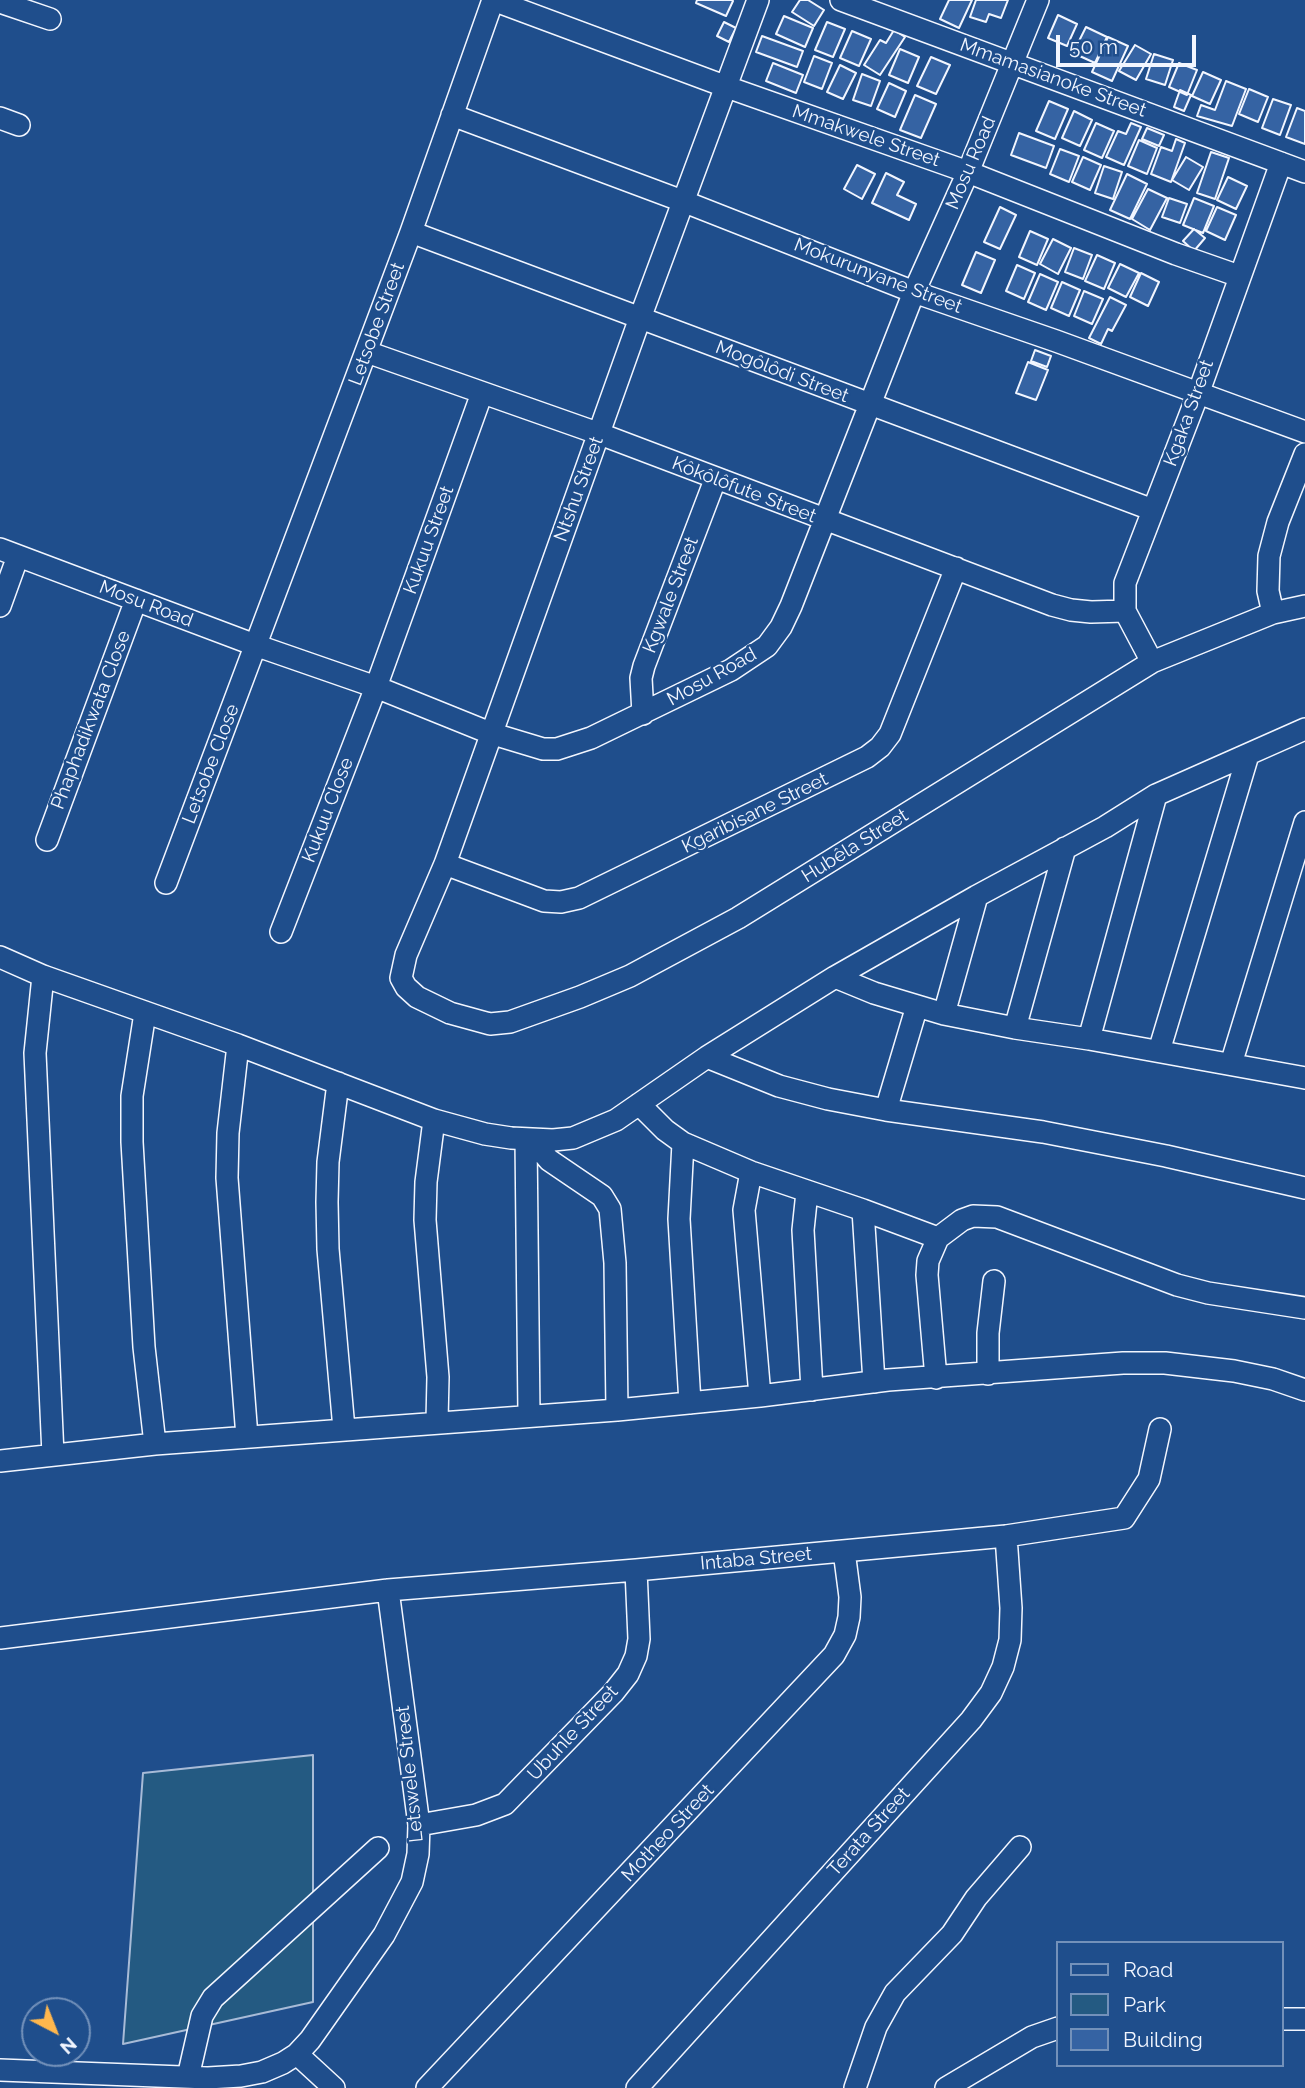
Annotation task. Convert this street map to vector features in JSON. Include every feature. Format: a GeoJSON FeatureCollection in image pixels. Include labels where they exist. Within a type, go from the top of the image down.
{"type":"FeatureCollection","features":[{"type":"Feature","properties":{"kind":"street","name":"Mmakwele Street"},"geometry":{"type":"LineString","coordinates":[[493,0],[727,87],[968,172],[1175,254],[1239,276]]}},
{"type":"Feature","properties":{"kind":"street","name":"Letsobe Street"},"geometry":{"type":"LineString","coordinates":[[255,645],[367,352],[493,0]]}},
{"type":"Feature","properties":{"kind":"street","name":"Ntshu Street"},"geometry":{"type":"LineString","coordinates":[[401,978],[406,955],[445,864],[640,318],[758,0]]}},
{"type":"Feature","properties":{"kind":"street","name":"Mmamasianoke Street"},"geometry":{"type":"LineString","coordinates":[[841,0],[1305,172]]}},
{"type":"Feature","properties":{"kind":"street","name":"Mosu Road"},"geometry":{"type":"LineString","coordinates":[[9,553],[528,745],[557,749],[591,738],[731,670],[767,646],[781,627],[791,606],[914,292],[968,172],[1038,0]]}},
{"type":"Feature","properties":{"kind":"street"},"geometry":{"type":"LineString","coordinates":[[0,2],[50,19]]}},
{"type":"Feature","properties":{"kind":"street","name":"Mokurunyane Street"},"geometry":{"type":"LineString","coordinates":[[452,115],[685,202],[914,292],[1305,432]]}},
{"type":"Feature","properties":{"kind":"street","name":"Kgaka Street"},"geometry":{"type":"LineString","coordinates":[[1125,611],[1125,583],[1198,394],[1281,163]]}},
{"type":"Feature","properties":{"kind":"street","name":"Mogôlôdi Street"},"geometry":{"type":"LineString","coordinates":[[411,232],[1153,510]]}},
{"type":"Feature","properties":{"kind":"street","name":"Kôkôlôfute Street"},"geometry":{"type":"LineString","coordinates":[[367,352],[600,434],[715,480],[1071,610],[1125,611]]}},
{"type":"Feature","properties":{"kind":"street","name":"Kukuu Street"},"geometry":{"type":"LineString","coordinates":[[376,687],[482,393]]}},
{"type":"Feature","properties":{"kind":"street"},"geometry":{"type":"LineString","coordinates":[[1273,613],[1268,591],[1269,556],[1278,522],[1305,454]]}},
{"type":"Feature","properties":{"kind":"street","name":"Kgwale Street"},"geometry":{"type":"LineString","coordinates":[[643,714],[641,678],[644,666],[715,480]]}},
{"type":"Feature","properties":{"kind":"street"},"geometry":{"type":"LineString","coordinates":[[0,606],[9,553]]}},
{"type":"Feature","properties":{"kind":"street","name":"Kgaribisane Street"},"geometry":{"type":"LineString","coordinates":[[445,864],[544,901],[561,902],[579,898],[852,766],[880,747],[890,734],[956,568]]}},
{"type":"Feature","properties":{"kind":"street","name":"Phaphadikwata Close"},"geometry":{"type":"LineString","coordinates":[[47,840],[136,600]]}},
{"type":"Feature","properties":{"kind":"street","name":"Hubêla Street"},"geometry":{"type":"LineString","coordinates":[[401,978],[417,997],[431,1005],[490,1024],[510,1022],[580,997],[652,965],[738,918],[1152,662],[1273,613],[1305,606]]}},
{"type":"Feature","properties":{"kind":"street"},"geometry":{"type":"LineString","coordinates":[[1125,611],[1152,662]]}},
{"type":"Feature","properties":{"kind":"street","name":"Letsobe Close"},"geometry":{"type":"LineString","coordinates":[[166,883],[255,645]]}},
{"type":"Feature","properties":{"kind":"street","name":"Kukuu Close"},"geometry":{"type":"LineString","coordinates":[[281,932],[376,687]]}},
{"type":"Feature","properties":{"kind":"street"},"geometry":{"type":"LineString","coordinates":[[0,957],[43,976],[238,1045],[434,1120],[485,1134],[528,1139],[573,1138],[616,1120],[707,1057],[835,977],[977,895],[1105,827],[1156,795],[1305,729]]}},
{"type":"Feature","properties":{"kind":"street"},"geometry":{"type":"LineString","coordinates":[[1159,1051],[1248,755]]}},
{"type":"Feature","properties":{"kind":"street"},"geometry":{"type":"LineString","coordinates":[[1089,1039],[1156,795]]}},
{"type":"Feature","properties":{"kind":"street"},"geometry":{"type":"LineString","coordinates":[[1231,1064],[1305,822]]}},
{"type":"Feature","properties":{"kind":"street"},"geometry":{"type":"LineString","coordinates":[[1015,1028],[1065,848]]}},
{"type":"Feature","properties":{"kind":"street"},"geometry":{"type":"LineString","coordinates":[[944,1014],[977,895]]}},
{"type":"Feature","properties":{"kind":"street"},"geometry":{"type":"LineString","coordinates":[[43,976],[35,1053],[53,1455]]}},
{"type":"Feature","properties":{"kind":"street"},"geometry":{"type":"LineString","coordinates":[[835,977],[944,1014],[1304,1076]]}},
{"type":"Feature","properties":{"kind":"street"},"geometry":{"type":"LineString","coordinates":[[886,1110],[917,1006]]}},
{"type":"Feature","properties":{"kind":"street"},"geometry":{"type":"LineString","coordinates":[[145,1013],[132,1096],[132,1142],[144,1347],[155,1444]]}},
{"type":"Feature","properties":{"kind":"street"},"geometry":{"type":"LineString","coordinates":[[238,1045],[228,1133],[227,1178],[247,1437]]}},
{"type":"Feature","properties":{"kind":"street"},"geometry":{"type":"LineString","coordinates":[[707,1057],[779,1086],[828,1099],[1043,1132],[1166,1156],[1305,1188]]}},
{"type":"Feature","properties":{"kind":"street"},"geometry":{"type":"LineString","coordinates":[[338,1083],[328,1162],[327,1214],[344,1429]]}},
{"type":"Feature","properties":{"kind":"street"},"geometry":{"type":"LineString","coordinates":[[639,1104],[683,1143],[807,1192],[938,1238]]}},
{"type":"Feature","properties":{"kind":"street"},"geometry":{"type":"LineString","coordinates":[[434,1120],[426,1182],[425,1220],[437,1366],[437,1422]]}},
{"type":"Feature","properties":{"kind":"street"},"geometry":{"type":"LineString","coordinates":[[528,1139],[549,1160],[602,1196],[610,1209],[615,1263],[617,1409]]}},
{"type":"Feature","properties":{"kind":"street"},"geometry":{"type":"LineString","coordinates":[[528,1139],[529,1415]]}},
{"type":"Feature","properties":{"kind":"street"},"geometry":{"type":"LineString","coordinates":[[683,1143],[679,1219],[690,1403]]}},
{"type":"Feature","properties":{"kind":"street"},"geometry":{"type":"LineString","coordinates":[[751,1171],[744,1210],[760,1396]]}},
{"type":"Feature","properties":{"kind":"street"},"geometry":{"type":"LineString","coordinates":[[807,1192],[803,1230],[812,1390]]}},
{"type":"Feature","properties":{"kind":"street"},"geometry":{"type":"LineString","coordinates":[[863,1210],[874,1382]]}},
{"type":"Feature","properties":{"kind":"street"},"geometry":{"type":"LineString","coordinates":[[936,1378],[928,1261],[938,1238],[962,1220],[973,1216],[997,1217],[1177,1285],[1208,1293],[1305,1308]]}},
{"type":"Feature","properties":{"kind":"street"},"geometry":{"type":"LineString","coordinates":[[988,1374],[988,1333],[994,1281]]}},
{"type":"Feature","properties":{"kind":"street"},"geometry":{"type":"LineString","coordinates":[[0,1461],[155,1444],[690,1403],[874,1382],[1123,1363],[1165,1363],[1234,1371],[1273,1379],[1305,1390]]}},
{"type":"Feature","properties":{"kind":"street","name":"Intaba Street"},"geometry":{"type":"LineString","coordinates":[[388,1590],[1006,1536],[1124,1518],[1149,1479],[1160,1429]]}},
{"type":"Feature","properties":{"kind":"street","name":"Terata Street"},"geometry":{"type":"LineString","coordinates":[[637,2088],[971,1720],[991,1693],[1003,1667],[1010,1640],[1012,1608],[1006,1536]]}},
{"type":"Feature","properties":{"kind":"street","name":"Motheo Street"},"geometry":{"type":"LineString","coordinates":[[427,2088],[834,1655],[845,1635],[849,1618],[850,1597],[844,1551]]}},
{"type":"Feature","properties":{"kind":"street","name":"Ubuhle Street"},"geometry":{"type":"LineString","coordinates":[[419,1825],[476,1815],[505,1804],[613,1693],[628,1674],[636,1656],[639,1639],[636,1570]]}},
{"type":"Feature","properties":{"kind":"street"},"geometry":{"type":"LineString","coordinates":[[0,1638],[388,1590]]}},
{"type":"Feature","properties":{"kind":"street","name":"Letswele Street"},"geometry":{"type":"LineString","coordinates":[[0,2070],[188,2077],[241,2076],[262,2072],[297,2054],[326,2019],[400,1907],[412,1882],[418,1854],[419,1825],[388,1590]]}},
{"type":"Feature","properties":{"kind":"street"},"geometry":{"type":"LineString","coordinates":[[855,2088],[876,2027],[895,1993],[952,1934],[976,1898],[1020,1847]]}},
{"type":"Feature","properties":{"kind":"street"},"geometry":{"type":"LineString","coordinates":[[188,2077],[202,2016],[213,1998],[378,1848]]}},
{"type":"Feature","properties":{"kind":"street"},"geometry":{"type":"LineString","coordinates":[[1284,2019],[1305,2019]]}},
{"type":"Feature","properties":{"kind":"street"},"geometry":{"type":"LineString","coordinates":[[946,2088],[1032,2037],[1056,2029]]}},
{"type":"Feature","properties":{"kind":"street"},"geometry":{"type":"LineString","coordinates":[[297,2054],[334,2088]]}},
{"type":"Feature","properties":{"kind":"green space"},"geometry":{"type":"Polygon","coordinates":[[[313,1755],[313,2002],[123,2044],[143,1773],[313,1755]]]}},
{"type":"Feature","properties":{"kind":"building"},"geometry":{"type":"Polygon","coordinates":[[[697,0],[733,1],[726,16],[696,3],[697,0]]]}},
{"type":"Feature","properties":{"kind":"building"},"geometry":{"type":"Polygon","coordinates":[[[800,0],[808,0],[824,10],[814,26],[792,12],[800,0]]]}},
{"type":"Feature","properties":{"kind":"building"},"geometry":{"type":"Polygon","coordinates":[[[949,0],[972,0],[959,28],[940,19],[949,0]]]}},
{"type":"Feature","properties":{"kind":"building"},"geometry":{"type":"Polygon","coordinates":[[[976,0],[1008,0],[1001,18],[989,14],[986,22],[970,17],[976,0]]]}},
{"type":"Feature","properties":{"kind":"building"},"geometry":{"type":"Polygon","coordinates":[[[1058,15],[1077,24],[1067,46],[1048,38],[1058,15]]]}},
{"type":"Feature","properties":{"kind":"building"},"geometry":{"type":"Polygon","coordinates":[[[784,16],[813,28],[805,47],[776,34],[784,16]]]}},
{"type":"Feature","properties":{"kind":"building"},"geometry":{"type":"Polygon","coordinates":[[[724,22],[736,28],[729,42],[717,36],[724,22]]]}},
{"type":"Feature","properties":{"kind":"building"},"geometry":{"type":"Polygon","coordinates":[[[827,22],[845,29],[833,57],[815,50],[827,22]]]}},
{"type":"Feature","properties":{"kind":"building"},"geometry":{"type":"Polygon","coordinates":[[[1086,27],[1107,37],[1095,63],[1073,53],[1086,27]]]}},
{"type":"Feature","properties":{"kind":"building"},"geometry":{"type":"Polygon","coordinates":[[[894,30],[905,37],[880,75],[864,65],[880,40],[886,43],[894,30]]]}},
{"type":"Feature","properties":{"kind":"building"},"geometry":{"type":"Polygon","coordinates":[[[852,31],[871,39],[859,66],[840,58],[852,31]]]}},
{"type":"Feature","properties":{"kind":"building"},"geometry":{"type":"Polygon","coordinates":[[[762,36],[803,51],[797,67],[756,52],[762,36]]]}},
{"type":"Feature","properties":{"kind":"building"},"geometry":{"type":"Polygon","coordinates":[[[1108,37],[1128,46],[1112,81],[1092,72],[1108,37]]]}},
{"type":"Feature","properties":{"kind":"building"},"geometry":{"type":"Polygon","coordinates":[[[1135,45],[1151,54],[1136,80],[1119,71],[1135,45]]]}},
{"type":"Feature","properties":{"kind":"building"},"geometry":{"type":"Polygon","coordinates":[[[900,49],[919,57],[908,83],[889,75],[900,49]]]}},
{"type":"Feature","properties":{"kind":"building"},"geometry":{"type":"Polygon","coordinates":[[[1154,54],[1173,60],[1165,85],[1146,79],[1154,54]]]}},
{"type":"Feature","properties":{"kind":"building"},"geometry":{"type":"Polygon","coordinates":[[[814,56],[832,63],[822,89],[804,82],[814,56]]]}},
{"type":"Feature","properties":{"kind":"building"},"geometry":{"type":"Polygon","coordinates":[[[931,57],[950,65],[936,94],[917,86],[931,57]]]}},
{"type":"Feature","properties":{"kind":"building"},"geometry":{"type":"Polygon","coordinates":[[[773,63],[803,75],[796,93],[766,81],[773,63]]]}},
{"type":"Feature","properties":{"kind":"building"},"geometry":{"type":"Polygon","coordinates":[[[1179,63],[1197,70],[1187,95],[1169,87],[1179,63]]]}},
{"type":"Feature","properties":{"kind":"building"},"geometry":{"type":"Polygon","coordinates":[[[840,65],[856,73],[843,99],[827,92],[840,65]]]}},
{"type":"Feature","properties":{"kind":"building"},"geometry":{"type":"Polygon","coordinates":[[[1203,72],[1221,80],[1210,104],[1192,96],[1203,72]]]}},
{"type":"Feature","properties":{"kind":"building"},"geometry":{"type":"Polygon","coordinates":[[[862,74],[880,81],[871,106],[853,100],[862,74]]]}},
{"type":"Feature","properties":{"kind":"building"},"geometry":{"type":"Polygon","coordinates":[[[1226,81],[1246,89],[1232,126],[1197,116],[1201,105],[1215,110],[1226,81]]]}},
{"type":"Feature","properties":{"kind":"building"},"geometry":{"type":"Polygon","coordinates":[[[889,83],[906,91],[895,117],[877,109],[889,83]]]}},
{"type":"Feature","properties":{"kind":"building"},"geometry":{"type":"Polygon","coordinates":[[[1249,89],[1268,97],[1258,122],[1239,114],[1249,89]]]}},
{"type":"Feature","properties":{"kind":"building"},"geometry":{"type":"Polygon","coordinates":[[[1180,90],[1191,95],[1184,111],[1174,107],[1180,90]]]}},
{"type":"Feature","properties":{"kind":"building"},"geometry":{"type":"Polygon","coordinates":[[[915,95],[936,104],[921,138],[900,130],[915,95]]]}},
{"type":"Feature","properties":{"kind":"building"},"geometry":{"type":"Polygon","coordinates":[[[1273,99],[1291,105],[1280,135],[1262,128],[1273,99]]]}},
{"type":"Feature","properties":{"kind":"building"},"geometry":{"type":"Polygon","coordinates":[[[1049,101],[1068,109],[1055,139],[1036,131],[1049,101]]]}},
{"type":"Feature","properties":{"kind":"building"},"geometry":{"type":"Polygon","coordinates":[[[1297,108],[1305,111],[1305,144],[1286,137],[1297,108]]]}},
{"type":"Feature","properties":{"kind":"building"},"geometry":{"type":"Polygon","coordinates":[[[1074,111],[1092,120],[1080,146],[1062,138],[1074,111]]]}},
{"type":"Feature","properties":{"kind":"building"},"geometry":{"type":"Polygon","coordinates":[[[1096,123],[1114,131],[1102,158],[1084,150],[1096,123]]]}},
{"type":"Feature","properties":{"kind":"building"},"geometry":{"type":"Polygon","coordinates":[[[1131,123],[1141,127],[1124,165],[1106,157],[1118,131],[1126,134],[1131,123]]]}},
{"type":"Feature","properties":{"kind":"building"},"geometry":{"type":"Polygon","coordinates":[[[1147,128],[1164,135],[1159,146],[1142,139],[1147,128]]]}},
{"type":"Feature","properties":{"kind":"building"},"geometry":{"type":"Polygon","coordinates":[[[1019,133],[1054,146],[1046,168],[1011,155],[1019,133]]]}},
{"type":"Feature","properties":{"kind":"building"},"geometry":{"type":"Polygon","coordinates":[[[1176,139],[1185,143],[1171,182],[1151,174],[1161,147],[1172,151],[1176,139]]]}},
{"type":"Feature","properties":{"kind":"building"},"geometry":{"type":"Polygon","coordinates":[[[1139,140],[1157,148],[1147,174],[1128,166],[1139,140]]]}},
{"type":"Feature","properties":{"kind":"building"},"geometry":{"type":"Polygon","coordinates":[[[1060,149],[1079,156],[1069,182],[1050,174],[1060,149]]]}},
{"type":"Feature","properties":{"kind":"building"},"geometry":{"type":"Polygon","coordinates":[[[1211,152],[1229,158],[1215,199],[1197,193],[1211,152]]]}},
{"type":"Feature","properties":{"kind":"building"},"geometry":{"type":"Polygon","coordinates":[[[1083,157],[1101,165],[1090,190],[1072,182],[1083,157]]]}},
{"type":"Feature","properties":{"kind":"building"},"geometry":{"type":"Polygon","coordinates":[[[1186,157],[1203,167],[1189,190],[1172,180],[1186,157]]]}},
{"type":"Feature","properties":{"kind":"building"},"geometry":{"type":"Polygon","coordinates":[[[857,165],[875,174],[862,199],[844,189],[857,165]]]}},
{"type":"Feature","properties":{"kind":"building"},"geometry":{"type":"Polygon","coordinates":[[[1104,166],[1122,172],[1113,199],[1095,193],[1104,166]]]}},
{"type":"Feature","properties":{"kind":"building"},"geometry":{"type":"Polygon","coordinates":[[[886,173],[904,182],[897,195],[916,204],[909,220],[872,203],[886,173]]]}},
{"type":"Feature","properties":{"kind":"building"},"geometry":{"type":"Polygon","coordinates":[[[1127,174],[1147,184],[1130,219],[1110,210],[1127,174]]]}},
{"type":"Feature","properties":{"kind":"building"},"geometry":{"type":"Polygon","coordinates":[[[1228,177],[1247,186],[1236,209],[1217,200],[1228,177]]]}},
{"type":"Feature","properties":{"kind":"building"},"geometry":{"type":"Polygon","coordinates":[[[1148,189],[1167,198],[1150,230],[1132,219],[1148,189]]]}},
{"type":"Feature","properties":{"kind":"building"},"geometry":{"type":"Polygon","coordinates":[[[1169,198],[1187,204],[1180,223],[1162,217],[1169,198]]]}},
{"type":"Feature","properties":{"kind":"building"},"geometry":{"type":"Polygon","coordinates":[[[1194,198],[1214,206],[1203,233],[1183,225],[1194,198]]]}},
{"type":"Feature","properties":{"kind":"building"},"geometry":{"type":"Polygon","coordinates":[[[1000,207],[1016,215],[1000,249],[984,242],[1000,207]]]}},
{"type":"Feature","properties":{"kind":"building"},"geometry":{"type":"Polygon","coordinates":[[[1217,207],[1236,215],[1225,240],[1206,231],[1217,207]]]}},
{"type":"Feature","properties":{"kind":"building"},"geometry":{"type":"Polygon","coordinates":[[[1194,229],[1205,238],[1194,251],[1183,241],[1194,229]]]}},
{"type":"Feature","properties":{"kind":"building"},"geometry":{"type":"Polygon","coordinates":[[[1030,231],[1048,239],[1037,265],[1019,257],[1030,231]]]}},
{"type":"Feature","properties":{"kind":"building"},"geometry":{"type":"Polygon","coordinates":[[[1053,239],[1071,248],[1058,274],[1040,264],[1053,239]]]}},
{"type":"Feature","properties":{"kind":"building"},"geometry":{"type":"Polygon","coordinates":[[[1074,248],[1092,255],[1083,279],[1065,272],[1074,248]]]}},
{"type":"Feature","properties":{"kind":"building"},"geometry":{"type":"Polygon","coordinates":[[[976,252],[995,260],[981,293],[962,285],[976,252]]]}},
{"type":"Feature","properties":{"kind":"building"},"geometry":{"type":"Polygon","coordinates":[[[1097,255],[1115,263],[1104,289],[1085,281],[1097,255]]]}},
{"type":"Feature","properties":{"kind":"building"},"geometry":{"type":"Polygon","coordinates":[[[1120,264],[1139,273],[1126,297],[1108,288],[1120,264]]]}},
{"type":"Feature","properties":{"kind":"building"},"geometry":{"type":"Polygon","coordinates":[[[1017,265],[1035,273],[1024,299],[1006,291],[1017,265]]]}},
{"type":"Feature","properties":{"kind":"building"},"geometry":{"type":"Polygon","coordinates":[[[1141,273],[1159,282],[1148,306],[1130,297],[1141,273]]]}},
{"type":"Feature","properties":{"kind":"building"},"geometry":{"type":"Polygon","coordinates":[[[1040,274],[1058,282],[1046,310],[1028,302],[1040,274]]]}},
{"type":"Feature","properties":{"kind":"building"},"geometry":{"type":"Polygon","coordinates":[[[1062,282],[1080,290],[1069,316],[1051,308],[1062,282]]]}},
{"type":"Feature","properties":{"kind":"building"},"geometry":{"type":"Polygon","coordinates":[[[1084,291],[1103,299],[1092,324],[1074,316],[1084,291]]]}},
{"type":"Feature","properties":{"kind":"building"},"geometry":{"type":"Polygon","coordinates":[[[1110,297],[1126,305],[1112,331],[1108,329],[1101,344],[1089,338],[1110,297]]]}},
{"type":"Feature","properties":{"kind":"building"},"geometry":{"type":"Polygon","coordinates":[[[1035,350],[1051,356],[1047,367],[1031,361],[1035,350]]]}},
{"type":"Feature","properties":{"kind":"building"},"geometry":{"type":"Polygon","coordinates":[[[1028,362],[1048,370],[1036,400],[1016,393],[1028,362]]]}}]}
